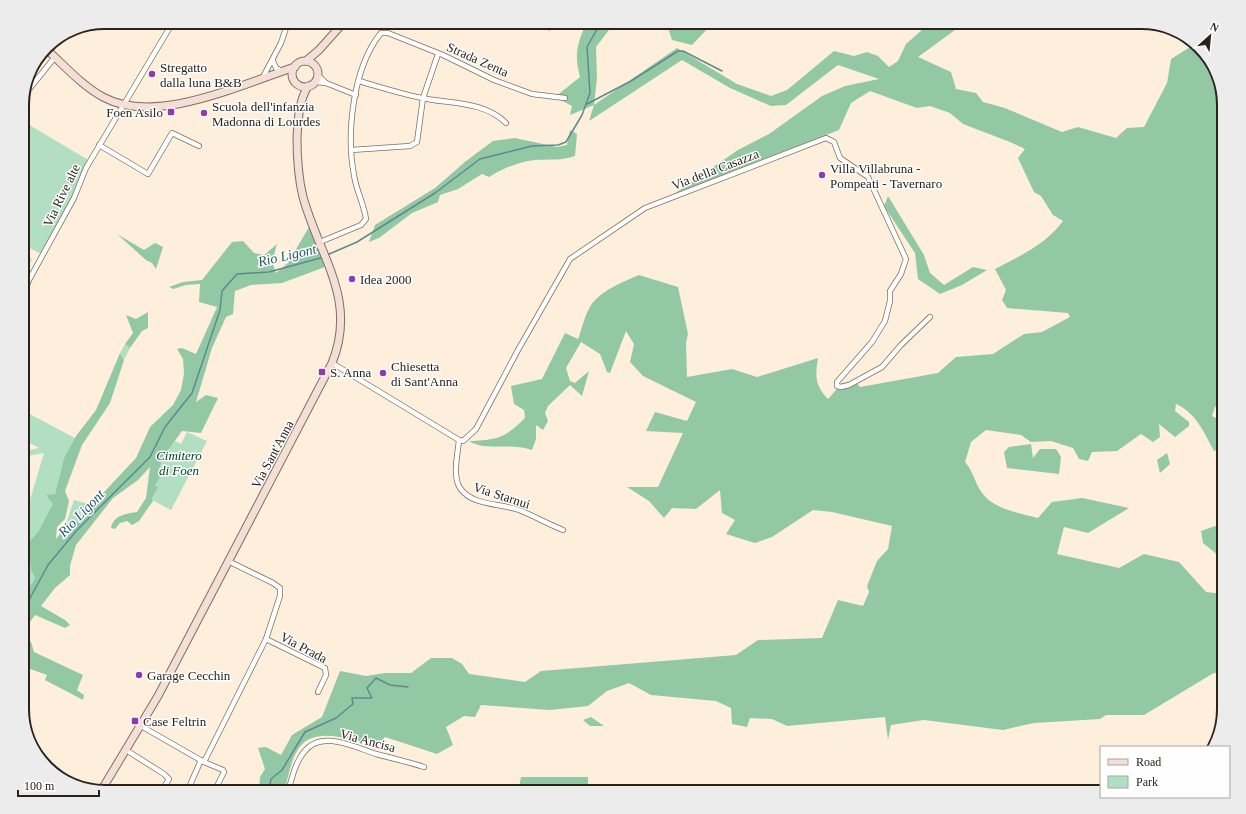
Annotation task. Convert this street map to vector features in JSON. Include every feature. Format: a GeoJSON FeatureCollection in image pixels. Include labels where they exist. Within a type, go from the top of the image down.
{"type":"FeatureCollection","features":[{"type":"Feature","properties":{"kind":"main road"},"geometry":{"type":"LineString","coordinates":[[50,52],[91,89],[105,98],[123,105],[156,107],[183,103],[295,67],[298,63],[306,61],[319,50],[338,29]]}},
{"type":"Feature","properties":{"kind":"main road"},"geometry":{"type":"LineString","coordinates":[[267,76],[280,74],[293,78],[298,84],[308,86],[316,82],[318,75],[314,64],[319,50]]}},
{"type":"Feature","properties":{"kind":"main road"},"geometry":{"type":"LineString","coordinates":[[306,61],[314,64]]}},
{"type":"Feature","properties":{"kind":"main road"},"geometry":{"type":"LineString","coordinates":[[293,78],[295,67]]}},
{"type":"Feature","properties":{"kind":"main road","name":"Via Sant'Anna"},"geometry":{"type":"LineString","coordinates":[[105,785],[141,726],[228,561],[332,363],[340,338],[340,301],[328,262],[304,198],[298,170],[298,129],[301,102],[298,84]]}},
{"type":"Feature","properties":{"kind":"main road","name":"Via Sant'Anna"},"geometry":{"type":"LineString","coordinates":[[301,102],[308,86]]}},
{"type":"Feature","properties":{"kind":"street","name":"Via Rive alte"},"geometry":{"type":"LineString","coordinates":[[29,280],[74,198],[86,168],[169,29]]}},
{"type":"Feature","properties":{"kind":"street"},"geometry":{"type":"LineString","coordinates":[[267,76],[285,29]]}},
{"type":"Feature","properties":{"kind":"street","name":"Strada Zenta"},"geometry":{"type":"LineString","coordinates":[[359,82],[369,55],[383,32],[438,54],[492,79],[532,94],[565,98]]}},
{"type":"Feature","properties":{"kind":"street"},"geometry":{"type":"LineString","coordinates":[[351,150],[410,146],[415,144],[417,140],[423,98],[438,54]]}},
{"type":"Feature","properties":{"kind":"street"},"geometry":{"type":"LineString","coordinates":[[31,87],[55,57]]}},
{"type":"Feature","properties":{"kind":"street"},"geometry":{"type":"LineString","coordinates":[[273,61],[276,68],[282,71]]}},
{"type":"Feature","properties":{"kind":"street"},"geometry":{"type":"LineString","coordinates":[[318,75],[326,83]]}},
{"type":"Feature","properties":{"kind":"street"},"geometry":{"type":"LineString","coordinates":[[316,82],[326,83],[356,95]]}},
{"type":"Feature","properties":{"kind":"street"},"geometry":{"type":"LineString","coordinates":[[320,242],[363,224],[366,219],[356,186],[351,150],[352,114],[359,82],[423,98],[464,102],[500,117],[506,123]]}},
{"type":"Feature","properties":{"kind":"street"},"geometry":{"type":"LineString","coordinates":[[99,145],[148,174],[172,133],[199,146]]}},
{"type":"Feature","properties":{"kind":"street","name":"Via della Casazza"},"geometry":{"type":"LineString","coordinates":[[458,440],[463,441],[476,429],[518,350],[570,260],[644,208],[826,138],[834,142],[840,158],[868,177],[906,260],[901,274],[890,291],[890,301],[885,321],[872,342],[837,382],[837,386],[841,387],[849,385],[882,367],[903,342],[912,336],[914,332],[930,317]]}},
{"type":"Feature","properties":{"kind":"street"},"geometry":{"type":"LineString","coordinates":[[332,363],[458,440]]}},
{"type":"Feature","properties":{"kind":"street","name":"Via Starnui"},"geometry":{"type":"LineString","coordinates":[[458,440],[457,476],[459,487],[466,495],[481,502],[517,510],[563,530]]}},
{"type":"Feature","properties":{"kind":"street","name":"Via Prada"},"geometry":{"type":"LineString","coordinates":[[228,561],[273,583],[280,588],[280,596],[266,640],[325,668],[326,675],[318,692]]}},
{"type":"Feature","properties":{"kind":"street"},"geometry":{"type":"LineString","coordinates":[[190,785],[266,640]]}},
{"type":"Feature","properties":{"kind":"street"},"geometry":{"type":"LineString","coordinates":[[141,726],[202,761],[223,770],[224,772],[218,785]]}},
{"type":"Feature","properties":{"kind":"street","name":"Via Ancisa"},"geometry":{"type":"LineString","coordinates":[[290,785],[296,764],[304,751],[315,743],[328,741],[346,743],[424,767]]}},
{"type":"Feature","properties":{"kind":"street"},"geometry":{"type":"LineString","coordinates":[[126,750],[164,774],[169,779],[165,785]]}},
{"type":"Feature","properties":{"kind":"green space"},"geometry":{"type":"Polygon","coordinates":[[[584,29],[610,29],[596,47],[597,78],[594,105],[570,115],[572,106],[555,97],[580,77],[577,55],[584,29]]]}},
{"type":"Feature","properties":{"kind":"green space"},"geometry":{"type":"Polygon","coordinates":[[[668,29],[707,29],[692,45],[672,40],[668,29]]]}},
{"type":"Feature","properties":{"kind":"green space"},"geometry":{"type":"Polygon","coordinates":[[[923,29],[956,29],[918,57],[951,72],[956,89],[976,93],[983,102],[1005,108],[1062,132],[1078,127],[1116,138],[1127,128],[1144,127],[1167,83],[1171,59],[1190,47],[1190,56],[1199,56],[1207,67],[1211,76],[1217,105],[1217,406],[1215,407],[1212,416],[1217,418],[1217,450],[1214,451],[1203,430],[1189,412],[1176,404],[1175,411],[1189,422],[1189,426],[1175,437],[1159,424],[1160,437],[1153,442],[1141,434],[1117,451],[1092,452],[1088,461],[1079,459],[1073,448],[1051,441],[1031,442],[1021,435],[986,430],[971,442],[965,462],[980,490],[985,496],[998,506],[1014,512],[1038,518],[1052,502],[1082,498],[1129,508],[1088,533],[1064,527],[1057,554],[1119,568],[1144,554],[1179,562],[1206,592],[1217,593],[1217,672],[1144,715],[1106,715],[1100,719],[1034,723],[1003,730],[924,720],[891,725],[888,740],[885,717],[787,726],[772,719],[750,718],[747,727],[732,724],[731,708],[716,701],[651,695],[629,683],[607,691],[588,706],[550,710],[481,705],[475,717],[464,716],[446,727],[453,745],[437,754],[385,737],[376,747],[334,736],[313,738],[304,743],[297,751],[286,785],[259,785],[260,777],[265,769],[258,748],[266,747],[281,755],[292,735],[322,717],[340,671],[366,676],[385,673],[411,673],[431,658],[452,658],[462,664],[469,674],[525,682],[541,671],[736,655],[758,640],[822,638],[838,600],[863,606],[869,592],[867,586],[877,561],[888,549],[892,526],[832,512],[813,510],[772,537],[755,543],[726,534],[735,520],[722,513],[720,490],[696,509],[672,508],[664,518],[649,501],[627,487],[658,487],[683,433],[646,431],[655,412],[687,421],[696,402],[643,376],[630,362],[634,344],[626,331],[610,373],[607,372],[600,354],[581,342],[566,368],[570,381],[575,383],[589,371],[582,396],[570,385],[548,406],[545,413],[548,421],[543,430],[536,425],[536,439],[532,450],[515,447],[483,446],[469,441],[487,440],[500,437],[512,430],[525,418],[524,410],[514,404],[511,386],[542,379],[565,333],[578,339],[590,307],[599,296],[605,292],[639,275],[678,287],[688,334],[686,343],[687,377],[732,369],[757,377],[818,358],[816,375],[818,385],[828,399],[842,383],[855,381],[860,387],[938,373],[956,357],[993,354],[1024,334],[1042,332],[1070,317],[1068,313],[1007,308],[1002,300],[1006,290],[995,269],[1032,249],[1048,237],[1063,221],[1053,215],[1041,196],[1034,192],[1018,158],[1025,149],[963,124],[950,113],[930,106],[917,108],[870,91],[851,103],[839,130],[674,194],[738,150],[769,134],[822,96],[845,86],[879,79],[838,65],[786,105],[771,106],[730,88],[682,60],[589,121],[594,105],[677,48],[737,84],[771,96],[787,90],[834,51],[854,56],[867,52],[878,56],[889,67],[898,61],[906,44],[923,29]]]}},
{"type":"Feature","properties":{"kind":"green space"},"geometry":{"type":"Polygon","coordinates":[[[31,126],[90,161],[43,255],[29,248],[29,129],[31,126]]]}},
{"type":"Feature","properties":{"kind":"green space"},"geometry":{"type":"Polygon","coordinates":[[[570,130],[577,134],[575,156],[570,158],[523,162],[506,168],[489,177],[482,174],[458,189],[440,195],[438,202],[412,213],[379,238],[369,242],[375,225],[435,188],[466,161],[493,141],[515,138],[557,147],[567,145],[570,130]]]}},
{"type":"Feature","properties":{"kind":"green space"},"geometry":{"type":"Polygon","coordinates":[[[888,196],[924,255],[930,273],[944,285],[973,267],[987,270],[962,285],[940,294],[918,279],[915,253],[884,206],[888,196]]]}},
{"type":"Feature","properties":{"kind":"green space"},"geometry":{"type":"Polygon","coordinates":[[[309,227],[325,267],[282,283],[251,285],[235,291],[233,314],[226,317],[212,348],[196,402],[206,395],[218,398],[201,433],[182,431],[165,454],[159,469],[163,471],[155,486],[158,487],[152,499],[153,501],[139,521],[132,525],[127,521],[120,523],[115,529],[111,528],[112,524],[117,518],[137,512],[146,498],[150,467],[138,480],[113,498],[76,545],[70,566],[70,575],[55,588],[41,606],[65,620],[70,625],[65,628],[35,615],[29,623],[29,588],[35,578],[31,570],[29,560],[29,542],[38,532],[53,504],[46,495],[55,494],[64,458],[76,436],[96,410],[120,353],[124,360],[110,403],[82,445],[65,491],[69,501],[65,519],[57,527],[56,539],[65,527],[76,522],[136,458],[150,427],[173,405],[181,390],[184,374],[183,359],[177,349],[182,348],[196,354],[217,307],[199,302],[200,284],[186,285],[173,289],[169,287],[183,282],[202,280],[232,242],[243,241],[254,253],[264,255],[277,244],[272,262],[276,273],[288,263],[309,227]]]}},
{"type":"Feature","properties":{"kind":"green space"},"geometry":{"type":"Polygon","coordinates":[[[117,234],[144,250],[155,243],[163,247],[156,269],[152,263],[146,260],[117,234]]]}},
{"type":"Feature","properties":{"kind":"green space"},"geometry":{"type":"Polygon","coordinates":[[[29,257],[32,259],[29,265],[29,257]]]}},
{"type":"Feature","properties":{"kind":"green space"},"geometry":{"type":"Polygon","coordinates":[[[148,312],[148,328],[142,331],[130,348],[125,344],[133,333],[126,315],[136,319],[148,312]]]}},
{"type":"Feature","properties":{"kind":"green space"},"geometry":{"type":"Polygon","coordinates":[[[125,344],[130,348],[124,360],[120,353],[125,344]]]}},
{"type":"Feature","properties":{"kind":"green space"},"geometry":{"type":"Polygon","coordinates":[[[29,414],[75,438],[64,458],[55,494],[47,495],[54,504],[38,532],[29,544],[29,503],[44,453],[29,456],[29,450],[39,448],[29,443],[29,414]]]}},
{"type":"Feature","properties":{"kind":"green space","name":"Cimitero di Foen"},"geometry":{"type":"Polygon","coordinates":[[[187,432],[207,441],[171,510],[152,500],[157,487],[155,486],[162,472],[159,469],[173,440],[181,444],[187,432]]]}},
{"type":"Feature","properties":{"kind":"green space"},"geometry":{"type":"Polygon","coordinates":[[[1031,444],[1033,458],[1040,449],[1056,449],[1061,457],[1059,474],[1007,468],[1004,452],[1009,447],[1031,444]]]}},
{"type":"Feature","properties":{"kind":"green space"},"geometry":{"type":"Polygon","coordinates":[[[1167,453],[1170,464],[1160,473],[1157,460],[1167,453]]]}},
{"type":"Feature","properties":{"kind":"green space"},"geometry":{"type":"Polygon","coordinates":[[[74,500],[92,505],[76,522],[65,527],[74,500]]]}},
{"type":"Feature","properties":{"kind":"green space"},"geometry":{"type":"Polygon","coordinates":[[[1217,525],[1217,554],[1203,543],[1201,531],[1217,525]]]}},
{"type":"Feature","properties":{"kind":"green space"},"geometry":{"type":"Polygon","coordinates":[[[29,560],[31,570],[35,578],[29,588],[29,560]]]}},
{"type":"Feature","properties":{"kind":"green space"},"geometry":{"type":"Polygon","coordinates":[[[29,641],[31,642],[34,652],[83,675],[77,690],[84,695],[83,700],[45,680],[47,675],[29,669],[29,641]]]}},
{"type":"Feature","properties":{"kind":"green space"},"geometry":{"type":"Polygon","coordinates":[[[591,717],[604,726],[590,726],[583,720],[591,717]]]}},
{"type":"Feature","properties":{"kind":"green space"},"geometry":{"type":"Polygon","coordinates":[[[521,777],[588,777],[589,785],[519,785],[521,777]]]}},
{"type":"Feature","properties":{"kind":"waterway","name":"Rio Ligont"},"geometry":{"type":"LineString","coordinates":[[327,255],[357,242],[435,193],[480,159],[532,146],[558,145],[566,142],[582,115],[590,93],[587,47],[598,29]]}},
{"type":"Feature","properties":{"kind":"waterway"},"geometry":{"type":"LineString","coordinates":[[587,104],[631,81],[678,51],[683,51],[722,71]]}},
{"type":"Feature","properties":{"kind":"waterway","name":"Rio Ligont"},"geometry":{"type":"LineString","coordinates":[[29,600],[48,565],[77,530],[150,457],[165,427],[192,393],[220,310],[222,291],[237,274],[269,272],[324,257]]}},
{"type":"Feature","properties":{"kind":"waterway"},"geometry":{"type":"LineString","coordinates":[[270,785],[271,779],[282,770],[305,732],[336,718],[353,704],[352,698],[372,698],[367,688],[376,678],[390,685],[408,687]]}},
{"type":"Feature","properties":{"kind":"place","name":"Stregatto dalla luna B&B"},"geometry":{"type":"Point","coordinates":[152,74]}},
{"type":"Feature","properties":{"kind":"place","name":"Foen Asilo"},"geometry":{"type":"Point","coordinates":[171,112]}},
{"type":"Feature","properties":{"kind":"place","name":"Scuola dell'infanzia Madonna di Lourdes"},"geometry":{"type":"Point","coordinates":[204,113]}},
{"type":"Feature","properties":{"kind":"place","name":"Villa Villabruna - Pompeati - Tavernaro"},"geometry":{"type":"Point","coordinates":[822,175]}},
{"type":"Feature","properties":{"kind":"place","name":"Idea 2000"},"geometry":{"type":"Point","coordinates":[352,279]}},
{"type":"Feature","properties":{"kind":"place","name":"S. Anna"},"geometry":{"type":"Point","coordinates":[322,372]}},
{"type":"Feature","properties":{"kind":"place","name":"Chiesetta di Sant'Anna"},"geometry":{"type":"Point","coordinates":[383,373]}},
{"type":"Feature","properties":{"kind":"place","name":"Garage Cecchin"},"geometry":{"type":"Point","coordinates":[139,675]}},
{"type":"Feature","properties":{"kind":"place","name":"Case Feltrin"},"geometry":{"type":"Point","coordinates":[135,721]}}]}
